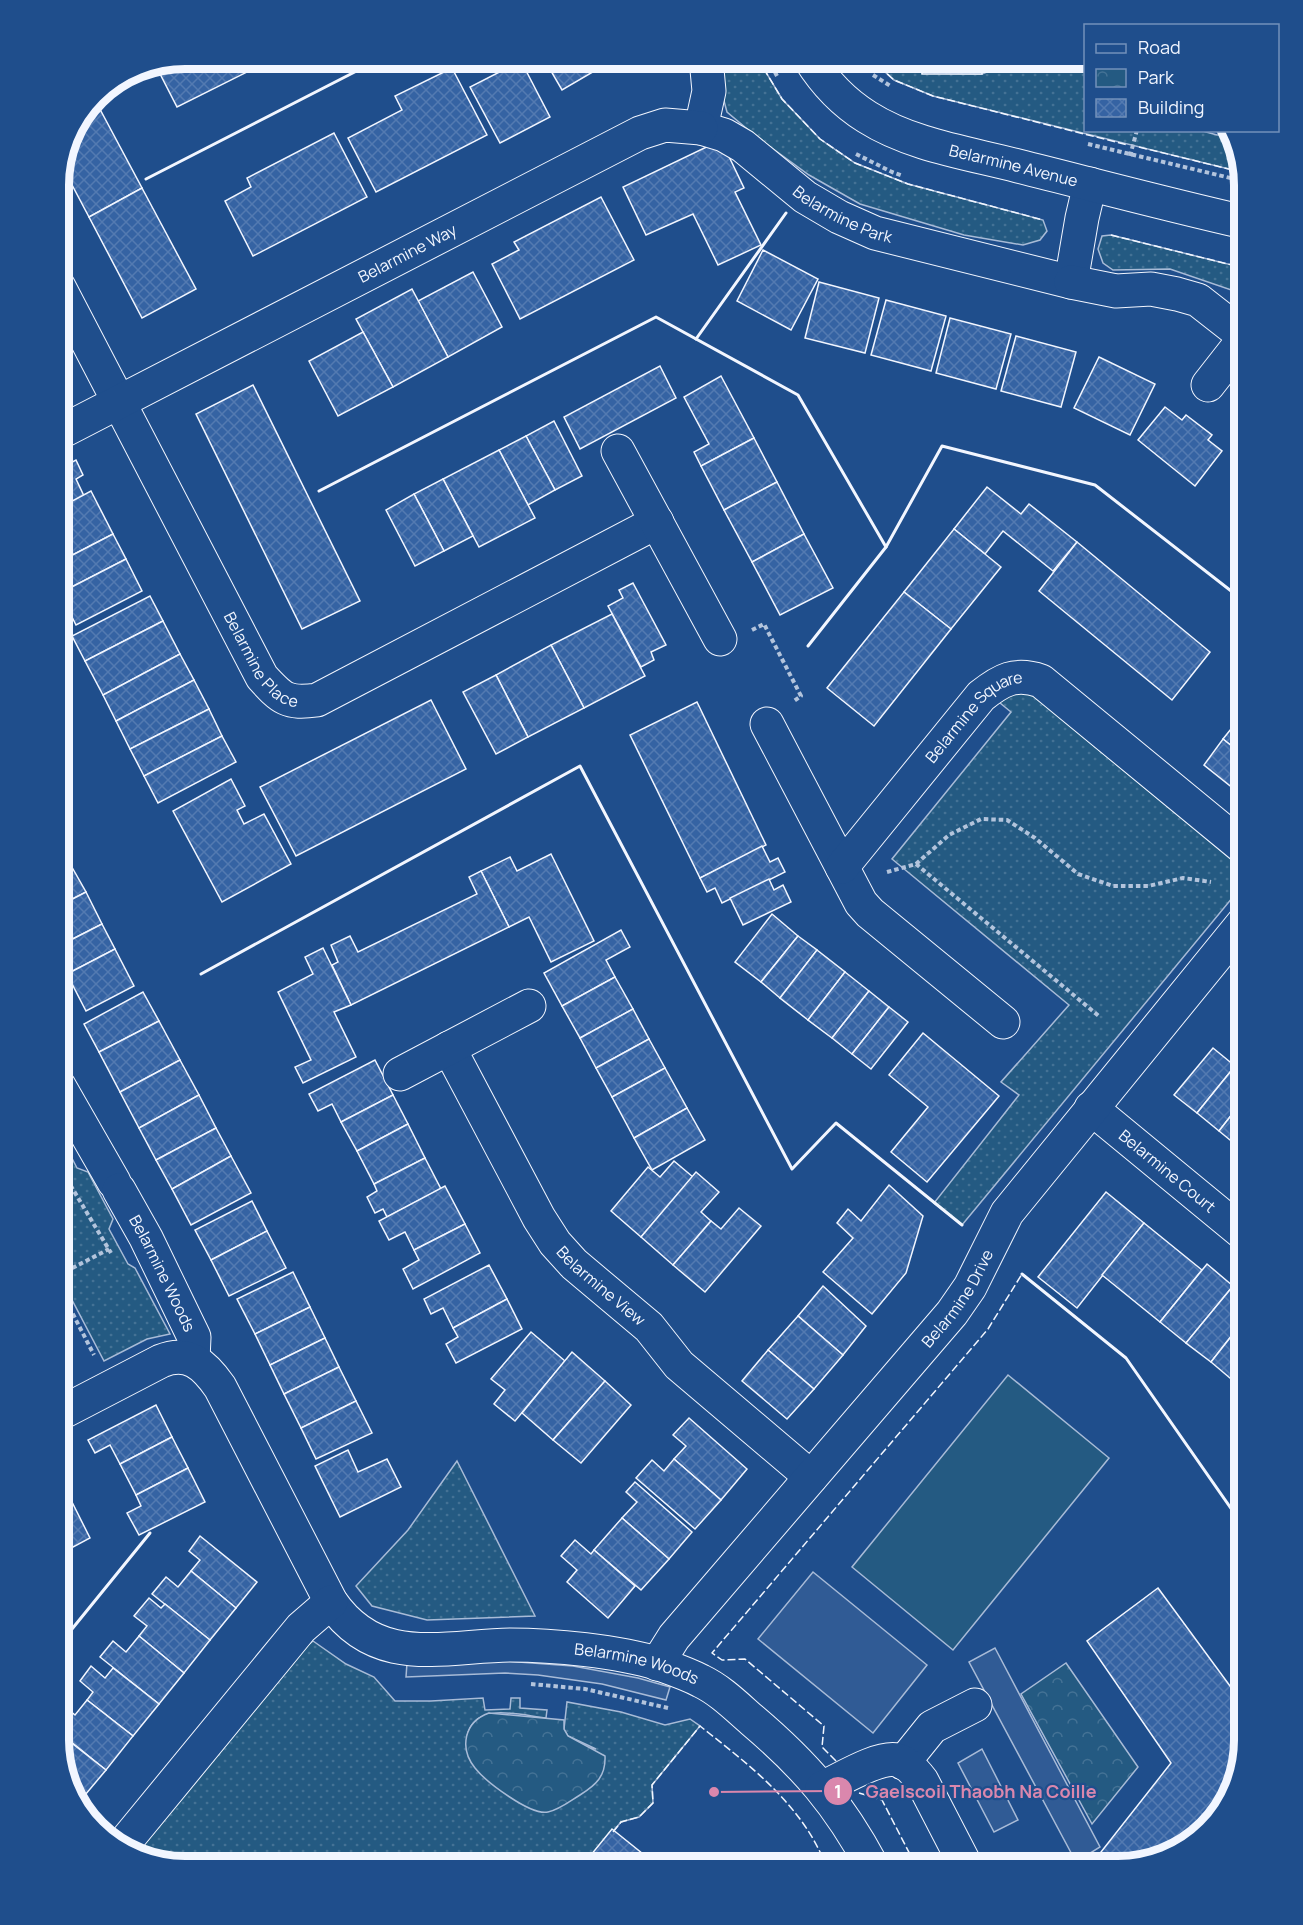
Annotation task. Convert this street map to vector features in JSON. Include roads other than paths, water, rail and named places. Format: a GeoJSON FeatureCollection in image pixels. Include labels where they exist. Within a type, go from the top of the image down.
{"type":"FeatureCollection","features":[{"type":"Feature","properties":{"kind":"street"},"geometry":{"type":"LineString","coordinates":[[701,128],[709,91],[707,69]]}},
{"type":"Feature","properties":{"kind":"street","name":"Belarmine Avenue"},"geometry":{"type":"LineString","coordinates":[[816,69],[842,99],[868,118],[892,130],[923,141],[1234,219]]}},
{"type":"Feature","properties":{"kind":"street","name":"Belarmine Way"},"geometry":{"type":"LineString","coordinates":[[119,402],[640,133],[665,125],[701,128]]}},
{"type":"Feature","properties":{"kind":"street","name":"Belarmine Park"},"geometry":{"type":"LineString","coordinates":[[701,128],[724,135],[744,146],[805,197],[839,217],[875,233],[1071,282],[1116,291],[1151,289],[1177,294],[1198,300],[1234,328]]}},
{"type":"Feature","properties":{"kind":"street"},"geometry":{"type":"LineString","coordinates":[[1071,282],[1090,184]]}},
{"type":"Feature","properties":{"kind":"street","name":"Belarmine Place"},"geometry":{"type":"LineString","coordinates":[[69,306],[262,677],[277,694],[296,702],[317,700],[657,522]]}},
{"type":"Feature","properties":{"kind":"street","name":"Belarmine Park"},"geometry":{"type":"LineString","coordinates":[[1208,385],[1234,351]]}},
{"type":"Feature","properties":{"kind":"street"},"geometry":{"type":"LineString","coordinates":[[69,428],[119,402]]}},
{"type":"Feature","properties":{"kind":"street"},"geometry":{"type":"LineString","coordinates":[[618,451],[720,639]]}},
{"type":"Feature","properties":{"kind":"street","name":"Belarmine Square"},"geometry":{"type":"LineString","coordinates":[[842,867],[981,696],[1000,681],[1015,677],[1031,677],[1041,681],[1234,839]]}},
{"type":"Feature","properties":{"kind":"street"},"geometry":{"type":"LineString","coordinates":[[767,724],[861,903],[870,913],[1003,1022]]}},
{"type":"Feature","properties":{"kind":"street","name":"Belarmine Drive"},"geometry":{"type":"LineString","coordinates":[[657,1664],[674,1637],[952,1313],[970,1287],[1007,1213],[1234,935]]}},
{"type":"Feature","properties":{"kind":"street"},"geometry":{"type":"LineString","coordinates":[[400,1074],[529,1006]]}},
{"type":"Feature","properties":{"kind":"street","name":"Belarmine View"},"geometry":{"type":"LineString","coordinates":[[449,1048],[539,1218],[555,1243],[574,1264],[649,1327],[679,1365],[811,1477]]}},
{"type":"Feature","properties":{"kind":"street","name":"Belarmine Woods"},"geometry":{"type":"LineString","coordinates":[[69,1104],[142,1232],[195,1337],[193,1360]]}},
{"type":"Feature","properties":{"kind":"street","name":"Belarmine Court"},"geometry":{"type":"LineString","coordinates":[[1091,1108],[1234,1225]]}},
{"type":"Feature","properties":{"kind":"street","name":"Belarmine Woods"},"geometry":{"type":"LineString","coordinates":[[69,1408],[174,1356],[193,1360],[210,1372],[220,1386],[331,1602],[343,1619],[372,1638],[401,1649],[421,1651],[509,1645],[552,1646],[623,1656],[657,1664],[702,1681],[785,1748],[822,1788],[867,1856]]}},
{"type":"Feature","properties":{"kind":"street"},"geometry":{"type":"LineString","coordinates":[[127,1840],[301,1628],[331,1602]]}},
{"type":"Feature","properties":{"kind":"street"},"geometry":{"type":"LineString","coordinates":[[903,1763],[932,1727],[975,1705]]}},
{"type":"Feature","properties":{"kind":"street"},"geometry":{"type":"LineString","coordinates":[[822,1788],[883,1759],[898,1760],[912,1769],[922,1781],[961,1856]]}},
{"type":"Feature","properties":{"kind":"place","name":"Gaelscoil Thaobh Na Coille"},"geometry":{"type":"Point","coordinates":[714,1792]}}]}
